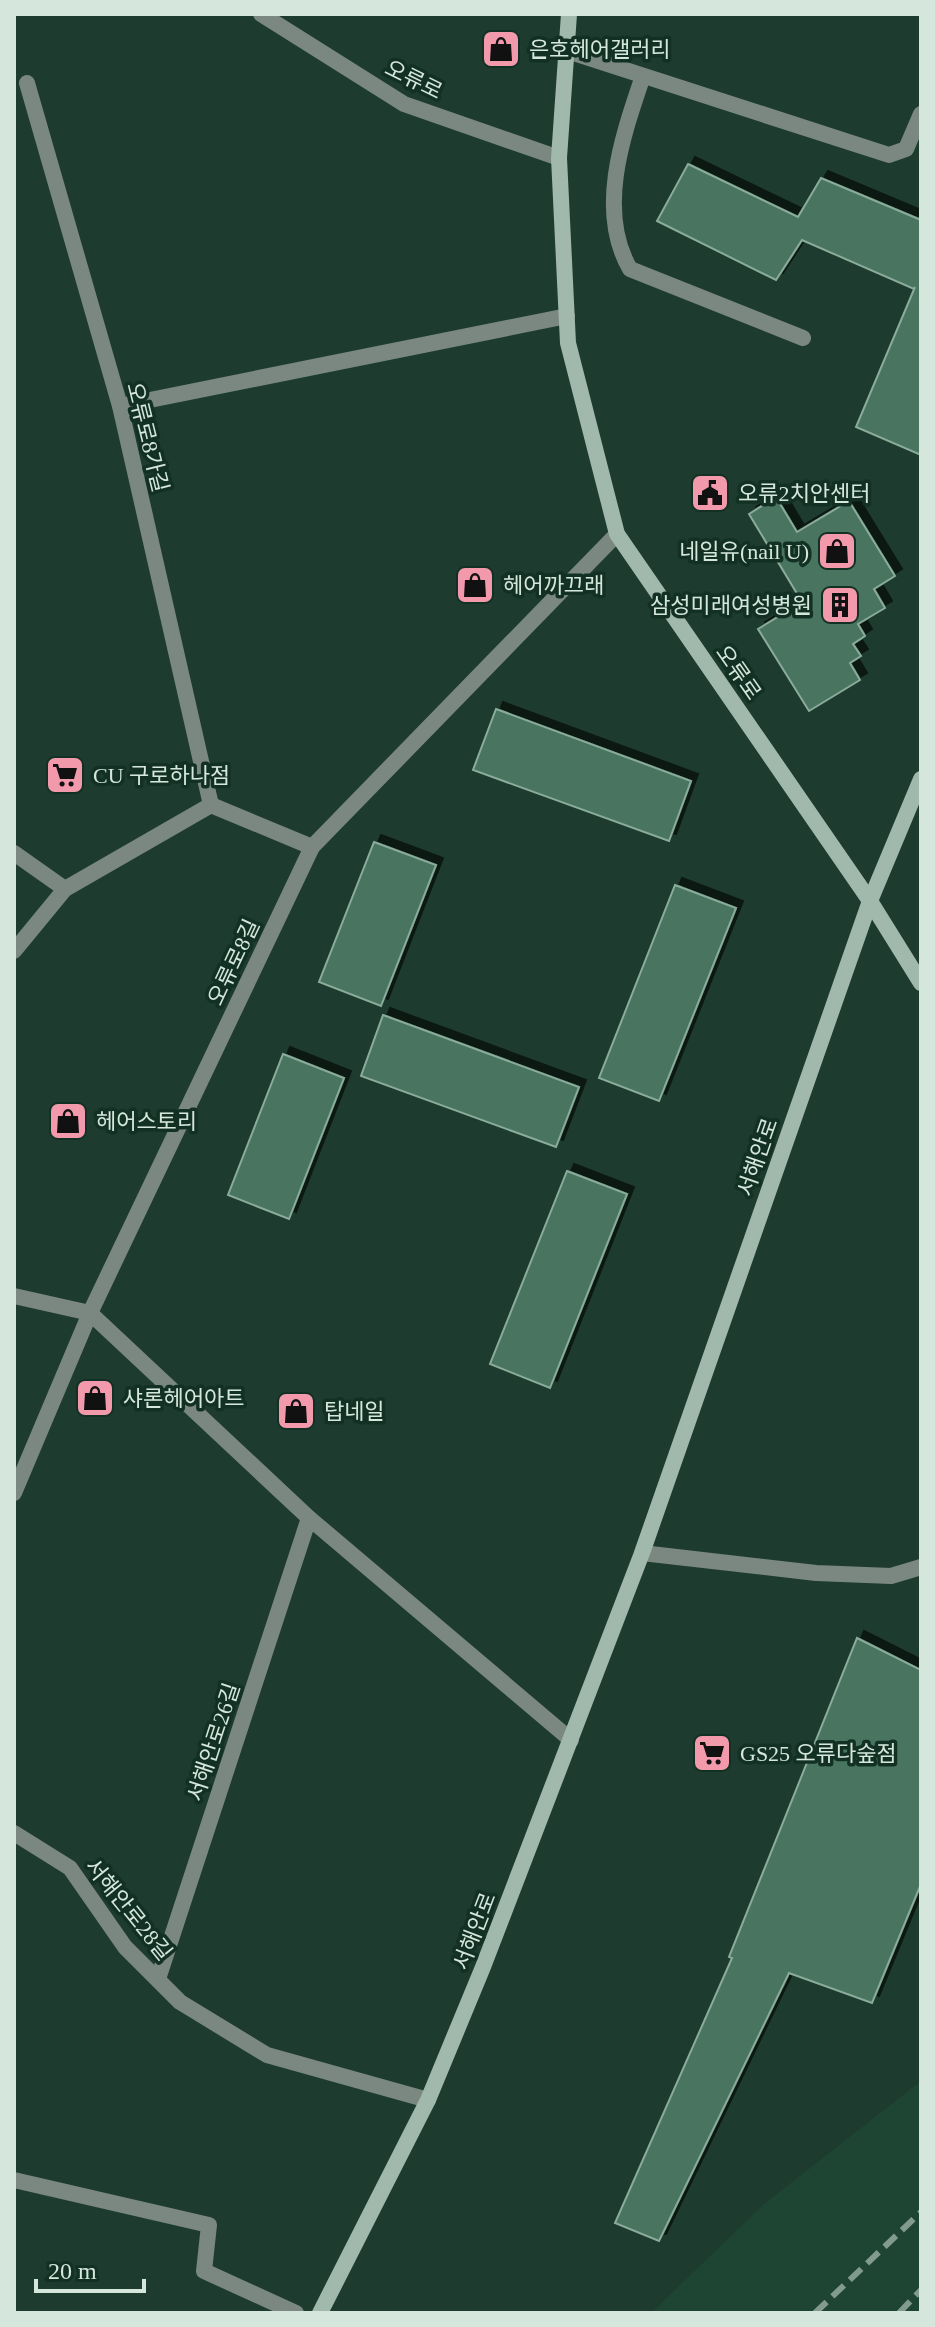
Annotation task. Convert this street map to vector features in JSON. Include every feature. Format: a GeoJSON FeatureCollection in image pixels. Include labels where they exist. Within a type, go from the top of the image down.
{"type":"FeatureCollection","features":[{"type":"Feature","properties":{"kind":"main road","name":"오류로"},"geometry":{"type":"LineString","coordinates":[[569,14],[559,158],[568,343],[617,534],[870,901],[921,983]]}},
{"type":"Feature","properties":{"kind":"main road","name":"서해안로"},"geometry":{"type":"LineString","coordinates":[[320,2313],[428,2100],[483,1967],[642,1553],[870,901],[921,779]]}},
{"type":"Feature","properties":{"kind":"street","name":"오류로"},"geometry":{"type":"LineString","coordinates":[[261,14],[404,104],[559,158]]}},
{"type":"Feature","properties":{"kind":"street"},"geometry":{"type":"LineString","coordinates":[[567,51],[889,155],[906,149],[921,114]]}},
{"type":"Feature","properties":{"kind":"street"},"geometry":{"type":"LineString","coordinates":[[643,76],[620,144],[616,186],[617,232],[622,255],[630,269],[803,338]]}},
{"type":"Feature","properties":{"kind":"street","name":"오류로8가길"},"geometry":{"type":"LineString","coordinates":[[27,83],[120,406],[211,805]]}},
{"type":"Feature","properties":{"kind":"street"},"geometry":{"type":"LineString","coordinates":[[120,406],[567,316]]}},
{"type":"Feature","properties":{"kind":"street","name":"오류로8길"},"geometry":{"type":"LineString","coordinates":[[14,1493],[90,1313],[312,847],[617,534]]}},
{"type":"Feature","properties":{"kind":"street"},"geometry":{"type":"LineString","coordinates":[[14,951],[65,889],[211,805],[312,847]]}},
{"type":"Feature","properties":{"kind":"street"},"geometry":{"type":"LineString","coordinates":[[14,853],[65,889]]}},
{"type":"Feature","properties":{"kind":"street"},"geometry":{"type":"LineString","coordinates":[[14,1296],[90,1313],[309,1518],[571,1740]]}},
{"type":"Feature","properties":{"kind":"street","name":"서해안로26길"},"geometry":{"type":"LineString","coordinates":[[158,1979],[309,1518]]}},
{"type":"Feature","properties":{"kind":"street"},"geometry":{"type":"LineString","coordinates":[[642,1553],[816,1573],[891,1576],[921,1567]]}},
{"type":"Feature","properties":{"kind":"street","name":"서해안로28길"},"geometry":{"type":"LineString","coordinates":[[14,1833],[70,1868],[125,1947],[180,2002],[267,2055],[428,2100]]}},
{"type":"Feature","properties":{"kind":"street"},"geometry":{"type":"LineString","coordinates":[[14,2180],[209,2225],[204,2271],[296,2313]]}},
{"type":"Feature","properties":{"kind":"shaded area"},"geometry":{"type":"Polygon","coordinates":[[[921,2081],[921,2313],[651,2313],[764,2204],[921,2081]]]}},
{"type":"Feature","properties":{"kind":"building"},"geometry":{"type":"Polygon","coordinates":[[[688,164],[798,217],[821,178],[921,220],[921,455],[856,427],[915,287],[802,240],[776,280],[657,221],[688,164]]]}},
{"type":"Feature","properties":{"kind":"building","name":"삼성미래여성병원"},"geometry":{"type":"Polygon","coordinates":[[[776,497],[797,532],[849,501],[895,576],[874,589],[885,608],[858,624],[865,636],[853,644],[861,656],[850,663],[860,680],[809,711],[758,629],[802,602],[749,514],[776,497]]]}},
{"type":"Feature","properties":{"kind":"building"},"geometry":{"type":"Polygon","coordinates":[[[496,709],[691,781],[669,841],[473,770],[496,709]]]}},
{"type":"Feature","properties":{"kind":"building"},"geometry":{"type":"Polygon","coordinates":[[[374,842],[436,865],[381,1006],[319,982],[374,842]]]}},
{"type":"Feature","properties":{"kind":"building"},"geometry":{"type":"Polygon","coordinates":[[[675,885],[736,908],[659,1101],[599,1078],[675,885]]]}},
{"type":"Feature","properties":{"kind":"building"},"geometry":{"type":"Polygon","coordinates":[[[383,1015],[579,1087],[556,1147],[361,1076],[383,1015]]]}},
{"type":"Feature","properties":{"kind":"building"},"geometry":{"type":"Polygon","coordinates":[[[283,1054],[344,1078],[289,1219],[228,1195],[283,1054]]]}},
{"type":"Feature","properties":{"kind":"building"},"geometry":{"type":"Polygon","coordinates":[[[567,1171],[627,1194],[550,1388],[490,1364],[567,1171]]]}},
{"type":"Feature","properties":{"kind":"building"},"geometry":{"type":"Polygon","coordinates":[[[857,1638],[921,1670],[921,1884],[872,2003],[789,1973],[659,2241],[615,2223],[732,1958],[729,1957],[857,1638]]]}},
{"type":"Feature","properties":{"kind":"railway"},"geometry":{"type":"LineString","coordinates":[[815,2313],[921,2212]]}},
{"type":"Feature","properties":{"kind":"railway"},"geometry":{"type":"LineString","coordinates":[[899,2313],[921,2290]]}},
{"type":"Feature","properties":{"kind":"place","name":"은호헤어갤러리"},"geometry":{"type":"Point","coordinates":[501,49]}},
{"type":"Feature","properties":{"kind":"place","name":"오류2치안센터"},"geometry":{"type":"Point","coordinates":[710,493]}},
{"type":"Feature","properties":{"kind":"place","name":"네일유(nail U)"},"geometry":{"type":"Point","coordinates":[837,551]}},
{"type":"Feature","properties":{"kind":"place","name":"헤어까끄래"},"geometry":{"type":"Point","coordinates":[475,585]}},
{"type":"Feature","properties":{"kind":"place","name":"삼성미래여성병원"},"geometry":{"type":"Point","coordinates":[840,605]}},
{"type":"Feature","properties":{"kind":"place","name":"CU 구로하나점"},"geometry":{"type":"Point","coordinates":[65,775]}},
{"type":"Feature","properties":{"kind":"place","name":"헤어스토리"},"geometry":{"type":"Point","coordinates":[68,1121]}},
{"type":"Feature","properties":{"kind":"place","name":"샤론헤어아트"},"geometry":{"type":"Point","coordinates":[95,1398]}},
{"type":"Feature","properties":{"kind":"place","name":"탑네일"},"geometry":{"type":"Point","coordinates":[296,1411]}},
{"type":"Feature","properties":{"kind":"place","name":"GS25 오류다숲점"},"geometry":{"type":"Point","coordinates":[712,1753]}}]}
